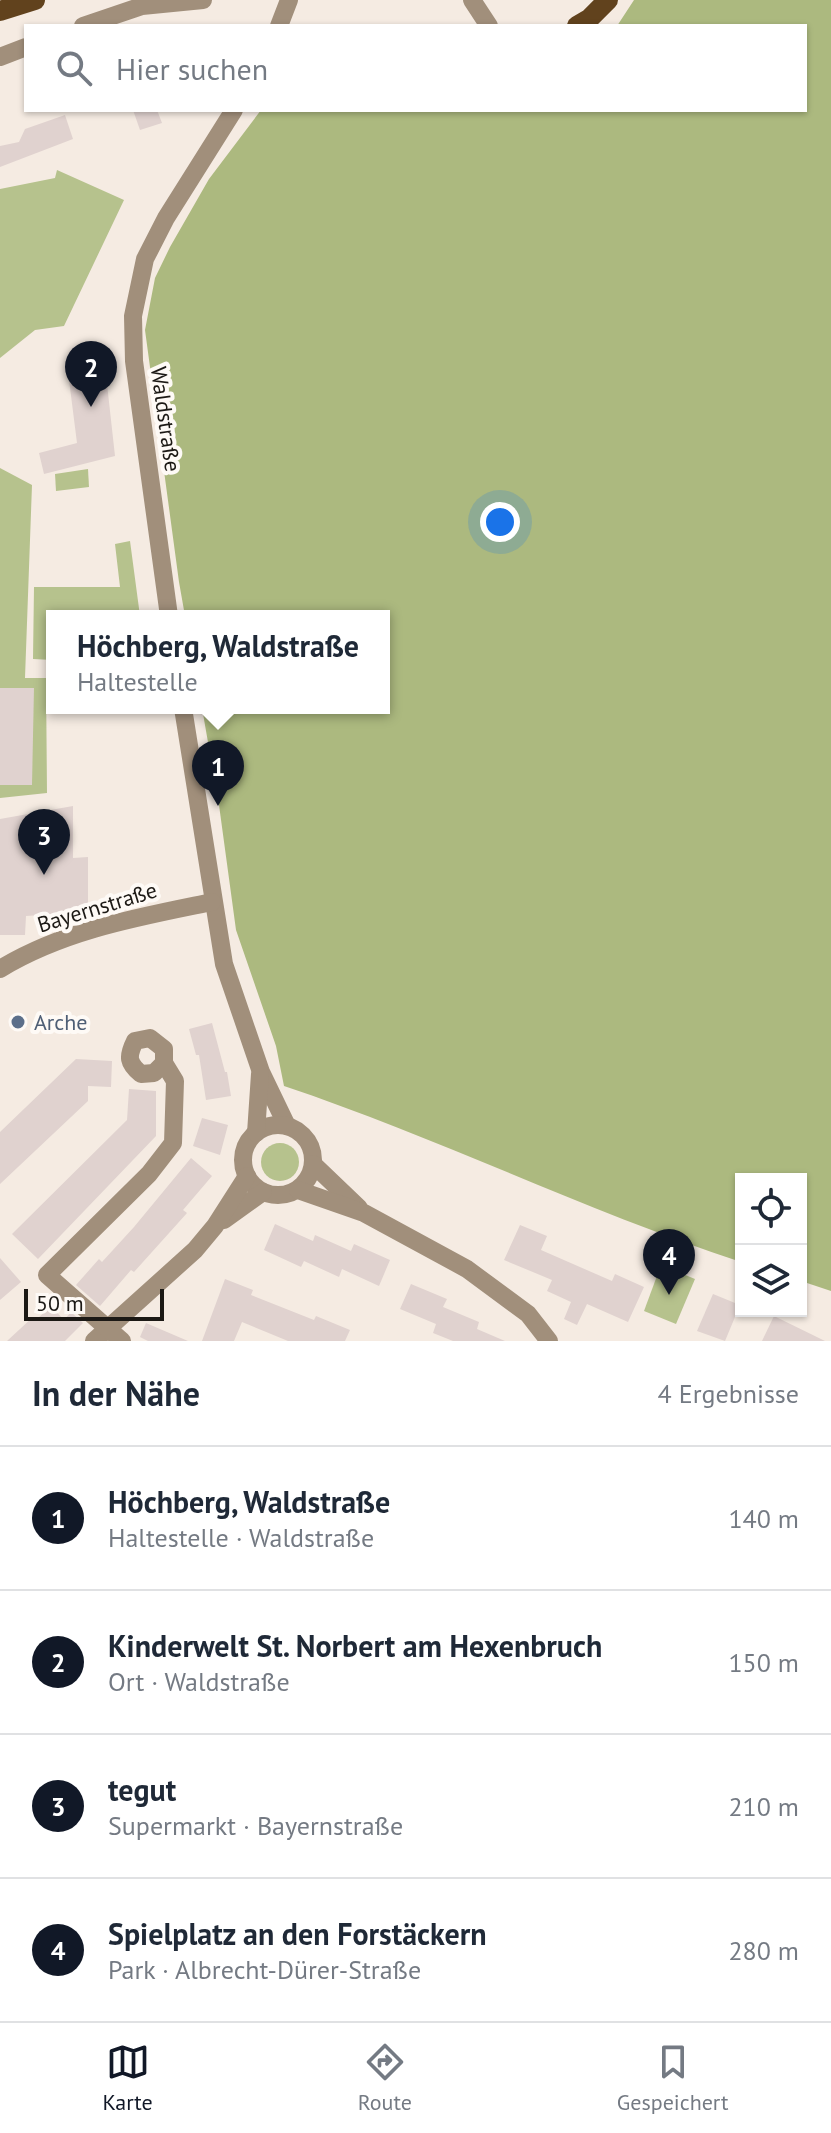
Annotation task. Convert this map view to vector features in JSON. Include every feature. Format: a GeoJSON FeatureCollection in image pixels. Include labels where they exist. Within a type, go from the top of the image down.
{"type":"FeatureCollection","features":[{"type":"Feature","properties":{"kind":"main road"},"geometry":{"type":"LineString","coordinates":[[0,11],[35,0]]}},
{"type":"Feature","properties":{"kind":"main road"},"geometry":{"type":"LineString","coordinates":[[575,24],[588,0]]}},
{"type":"Feature","properties":{"kind":"main road"},"geometry":{"type":"LineString","coordinates":[[578,24],[589,19],[608,0]]}},
{"type":"Feature","properties":{"kind":"street"},"geometry":{"type":"LineString","coordinates":[[89,24],[142,6],[203,0]]}},
{"type":"Feature","properties":{"kind":"street"},"geometry":{"type":"LineString","coordinates":[[280,23],[289,0]]}},
{"type":"Feature","properties":{"kind":"street"},"geometry":{"type":"LineString","coordinates":[[472,0],[488,24]]}},
{"type":"Feature","properties":{"kind":"street"},"geometry":{"type":"LineString","coordinates":[[0,57],[24,48]]}},
{"type":"Feature","properties":{"kind":"street","name":"Waldstraße"},"geometry":{"type":"LineString","coordinates":[[168,610],[134,361],[133,316],[145,259],[166,218],[233,112]]}},
{"type":"Feature","properties":{"kind":"street"},"geometry":{"type":"LineString","coordinates":[[184,714],[224,964],[261,1072],[287,1126]]}},
{"type":"Feature","properties":{"kind":"street","name":"Bayernstraße"},"geometry":{"type":"LineString","coordinates":[[3,964],[125,919],[212,902]]}},
{"type":"Feature","properties":{"kind":"street"},"geometry":{"type":"LineString","coordinates":[[164,1063],[175,1081],[173,1143],[149,1174],[47,1275],[108,1337],[215,1226],[247,1176]]}},
{"type":"Feature","properties":{"kind":"street"},"geometry":{"type":"LineString","coordinates":[[256,1133],[276,1125],[287,1126],[306,1138],[313,1164],[307,1181],[298,1190],[287,1195],[263,1192],[247,1176],[244,1152],[256,1133],[261,1072]]}},
{"type":"Feature","properties":{"kind":"street"},"geometry":{"type":"LineString","coordinates":[[313,1164],[364,1213]]}},
{"type":"Feature","properties":{"kind":"street"},"geometry":{"type":"LineString","coordinates":[[298,1190],[364,1213],[467,1269],[528,1314],[549,1341]]}},
{"type":"Feature","properties":{"kind":"street"},"geometry":{"type":"LineString","coordinates":[[215,1226],[263,1192]]}},
{"type":"Feature","properties":{"kind":"green space"},"geometry":{"type":"Polygon","coordinates":[[[634,0],[831,0],[831,1291],[807,1283],[807,1173],[735,1173],[735,1260],[284,1086],[276,1046],[236,930],[203,714],[390,714],[390,610],[184,610],[145,330],[155,278],[170,247],[209,179],[259,112],[807,112],[807,24],[618,24],[634,0]]]}},
{"type":"Feature","properties":{"kind":"green space"},"geometry":{"type":"Polygon","coordinates":[[[57,170],[124,200],[64,326],[35,330],[0,358],[0,189],[55,178],[57,170]]]}},
{"type":"Feature","properties":{"kind":"green space"},"geometry":{"type":"Polygon","coordinates":[[[0,468],[32,485],[25,678],[46,678],[47,793],[0,798],[0,468]]]}},
{"type":"Feature","properties":{"kind":"green space"},"geometry":{"type":"Polygon","coordinates":[[[88,469],[89,487],[56,491],[55,474],[88,469]]]}},
{"type":"Feature","properties":{"kind":"green space"},"geometry":{"type":"Polygon","coordinates":[[[130,541],[139,610],[46,610],[46,660],[33,659],[34,587],[120,587],[115,544],[130,541]]]}},
{"type":"Feature","properties":{"kind":"green space"},"geometry":{"type":"Polygon","coordinates":[[[280,1143],[294,1148],[299,1162],[294,1176],[280,1181],[266,1176],[261,1162],[266,1148],[280,1143]]]}},
{"type":"Feature","properties":{"kind":"green space"},"geometry":{"type":"Polygon","coordinates":[[[661,1265],[695,1279],[676,1324],[644,1311],[661,1265]]]}},
{"type":"Feature","properties":{"kind":"building"},"geometry":{"type":"Polygon","coordinates":[[[134,112],[158,112],[162,123],[140,130],[134,112]]]}},
{"type":"Feature","properties":{"kind":"building"},"geometry":{"type":"Polygon","coordinates":[[[65,115],[73,139],[0,167],[0,146],[19,142],[25,129],[65,115]]]}},
{"type":"Feature","properties":{"kind":"building"},"geometry":{"type":"Polygon","coordinates":[[[105,366],[115,456],[44,474],[39,453],[77,443],[68,372],[105,366]]]}},
{"type":"Feature","properties":{"kind":"building"},"geometry":{"type":"Polygon","coordinates":[[[0,688],[34,688],[32,785],[0,785],[0,688]]]}},
{"type":"Feature","properties":{"kind":"building"},"geometry":{"type":"Polygon","coordinates":[[[73,806],[73,858],[88,857],[88,912],[26,916],[25,935],[0,935],[0,819],[73,806]]]}},
{"type":"Feature","properties":{"kind":"building"},"geometry":{"type":"Polygon","coordinates":[[[212,1023],[231,1096],[206,1100],[199,1055],[196,1055],[189,1029],[212,1023]]]}},
{"type":"Feature","properties":{"kind":"building"},"geometry":{"type":"Polygon","coordinates":[[[76,1059],[112,1061],[111,1087],[88,1086],[88,1101],[0,1184],[0,1132],[76,1059]]]}},
{"type":"Feature","properties":{"kind":"building"},"geometry":{"type":"Polygon","coordinates":[[[129,1089],[156,1091],[156,1136],[38,1259],[12,1234],[127,1120],[129,1089]]]}},
{"type":"Feature","properties":{"kind":"building"},"geometry":{"type":"Polygon","coordinates":[[[202,1118],[228,1125],[220,1155],[193,1146],[202,1118]]]}},
{"type":"Feature","properties":{"kind":"building"},"geometry":{"type":"Polygon","coordinates":[[[191,1158],[212,1176],[183,1210],[187,1213],[100,1306],[76,1285],[134,1227],[191,1158]]]}},
{"type":"Feature","properties":{"kind":"building"},"geometry":{"type":"Polygon","coordinates":[[[275,1224],[313,1241],[315,1235],[351,1251],[354,1244],[390,1260],[379,1286],[342,1269],[339,1277],[304,1261],[301,1267],[264,1250],[275,1224]]]}},
{"type":"Feature","properties":{"kind":"building"},"geometry":{"type":"Polygon","coordinates":[[[520,1225],[547,1236],[541,1250],[612,1281],[615,1274],[644,1287],[628,1322],[587,1304],[577,1325],[564,1319],[571,1302],[547,1291],[552,1280],[504,1260],[520,1225]]]}},
{"type":"Feature","properties":{"kind":"building"},"geometry":{"type":"Polygon","coordinates":[[[0,1258],[21,1282],[0,1300],[0,1258]]]}},
{"type":"Feature","properties":{"kind":"building"},"geometry":{"type":"Polygon","coordinates":[[[225,1279],[253,1290],[251,1295],[314,1320],[316,1316],[350,1330],[345,1341],[288,1341],[242,1322],[234,1341],[202,1341],[225,1279]]]}},
{"type":"Feature","properties":{"kind":"building"},"geometry":{"type":"Polygon","coordinates":[[[411,1284],[447,1299],[443,1307],[479,1322],[477,1329],[505,1341],[453,1341],[433,1333],[436,1324],[400,1309],[411,1284]]]}},
{"type":"Feature","properties":{"kind":"building"},"geometry":{"type":"Polygon","coordinates":[[[713,1294],[735,1303],[735,1317],[725,1341],[697,1331],[713,1294]]]}},
{"type":"Feature","properties":{"kind":"building"},"geometry":{"type":"Polygon","coordinates":[[[51,1306],[64,1320],[71,1312],[83,1323],[65,1341],[7,1341],[33,1317],[36,1320],[51,1306]]]}},
{"type":"Feature","properties":{"kind":"building"},"geometry":{"type":"Polygon","coordinates":[[[776,1317],[825,1341],[762,1341],[776,1317]]]}},
{"type":"Feature","properties":{"kind":"building"},"geometry":{"type":"Polygon","coordinates":[[[146,1323],[188,1341],[148,1341],[140,1337],[146,1323]]]}},
{"type":"Feature","properties":{"kind":"place","name":"Kinderwelt St. Norbert am Hexenbruch"},"geometry":{"type":"Point","coordinates":[91,407]}},
{"type":"Feature","properties":{"kind":"place","name":"Höchberg, Waldstraße"},"geometry":{"type":"Point","coordinates":[218,806]}},
{"type":"Feature","properties":{"kind":"place","name":"tegut"},"geometry":{"type":"Point","coordinates":[44,875]}},
{"type":"Feature","properties":{"kind":"place","name":"Arche"},"geometry":{"type":"Point","coordinates":[18,1022]}},
{"type":"Feature","properties":{"kind":"place","name":"Spielplatz an den Forstäckern"},"geometry":{"type":"Point","coordinates":[669,1295]}}]}
